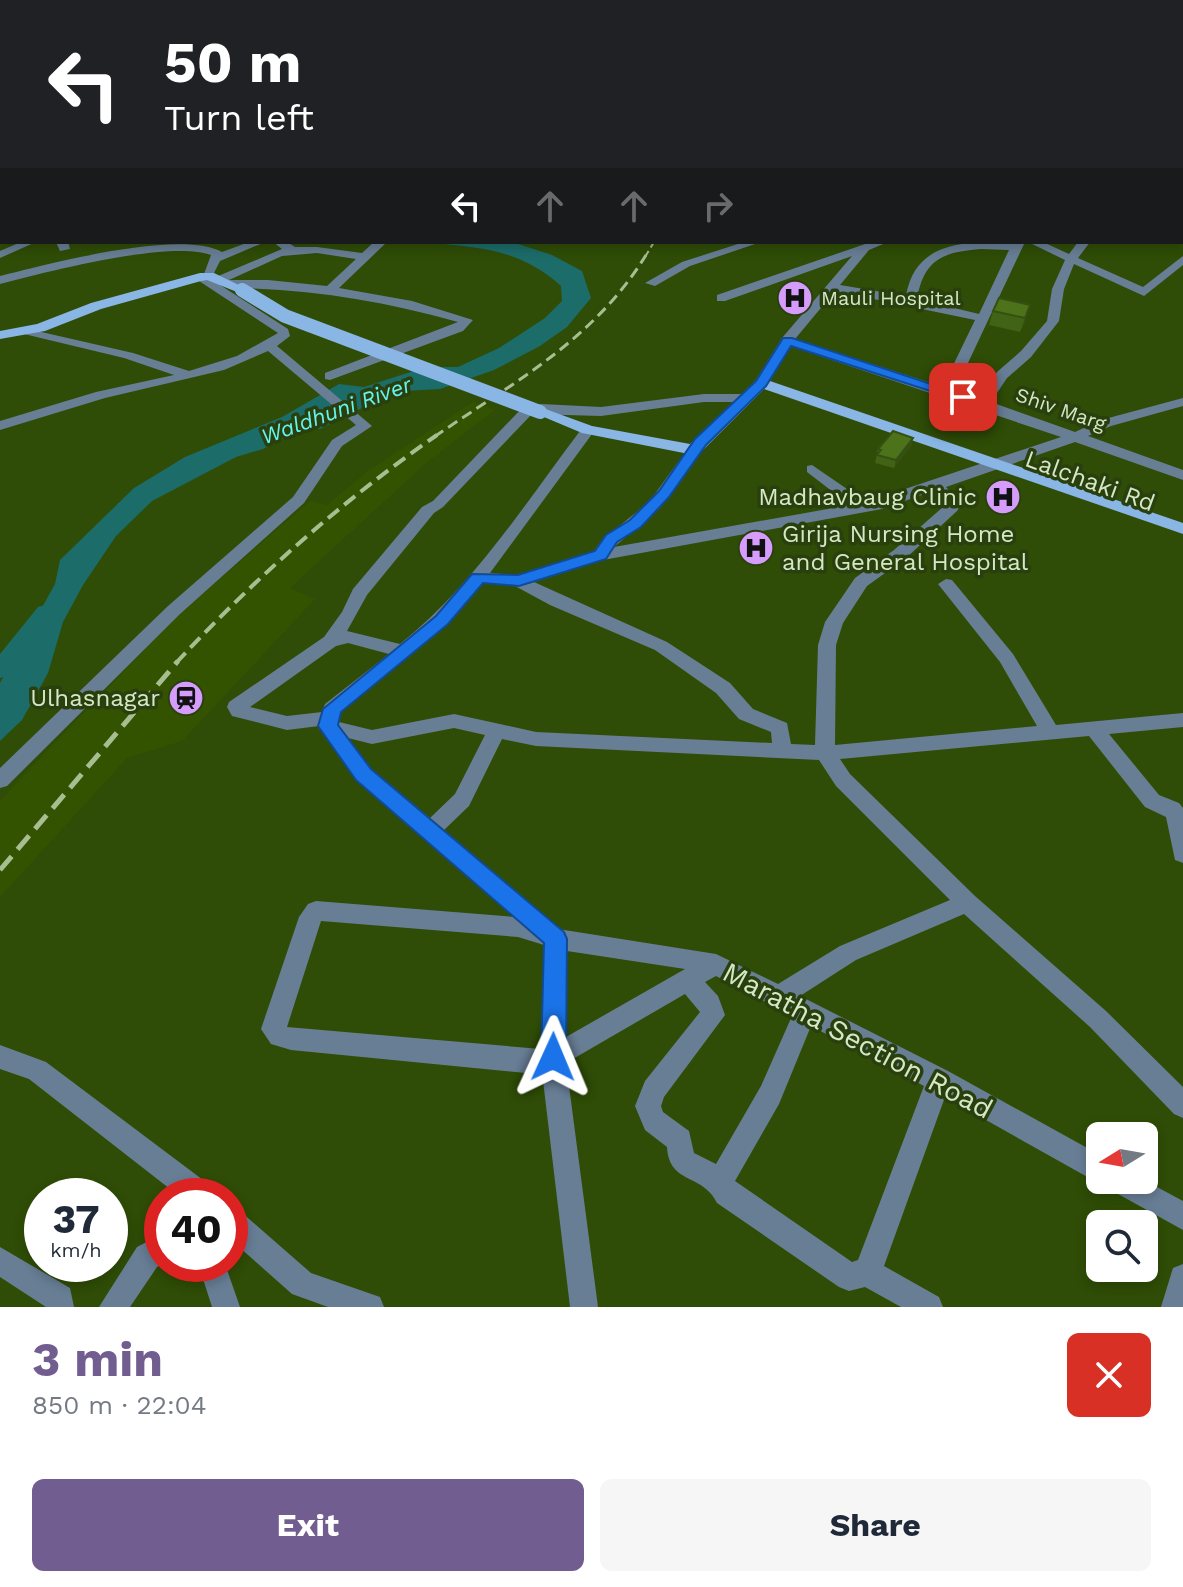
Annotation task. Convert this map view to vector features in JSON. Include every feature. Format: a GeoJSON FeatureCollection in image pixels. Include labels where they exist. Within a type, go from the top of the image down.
{"type":"FeatureCollection","features":[{"type":"Feature","properties":{"kind":"main road"},"geometry":{"type":"LineString","coordinates":[[0,335],[28,331],[96,306],[220,281],[285,316],[588,430],[694,450],[754,390]]}},
{"type":"Feature","properties":{"kind":"main road","name":"Lalchaki Rd"},"geometry":{"type":"LineString","coordinates":[[754,390],[1183,529]]}},
{"type":"Feature","properties":{"kind":"main road","name":"Lalchaki Rd"},"geometry":{"type":"LineString","coordinates":[[992,465],[1183,540]]}},
{"type":"Feature","properties":{"kind":"street"},"geometry":{"type":"LineString","coordinates":[[0,255],[25,244]]}},
{"type":"Feature","properties":{"kind":"street"},"geometry":{"type":"LineString","coordinates":[[214,259],[254,244]]}},
{"type":"Feature","properties":{"kind":"street"},"geometry":{"type":"LineString","coordinates":[[282,244],[293,251]]}},
{"type":"Feature","properties":{"kind":"street"},"geometry":{"type":"LineString","coordinates":[[330,290],[379,244]]}},
{"type":"Feature","properties":{"kind":"street"},"geometry":{"type":"LineString","coordinates":[[651,283],[686,264],[749,244]]}},
{"type":"Feature","properties":{"kind":"street"},"geometry":{"type":"LineString","coordinates":[[721,298],[876,244]]}},
{"type":"Feature","properties":{"kind":"street"},"geometry":{"type":"LineString","coordinates":[[1038,244],[1144,292],[1183,259]]}},
{"type":"Feature","properties":{"kind":"street"},"geometry":{"type":"LineString","coordinates":[[983,404],[1002,375],[1026,354],[1053,321],[1053,305],[1070,258],[1082,244]]}},
{"type":"Feature","properties":{"kind":"street"},"geometry":{"type":"LineString","coordinates":[[0,280],[102,258],[205,245],[217,253],[214,259],[220,281],[284,332],[284,336],[270,346],[214,368],[98,396],[0,426]]}},
{"type":"Feature","properties":{"kind":"street"},"geometry":{"type":"LineString","coordinates":[[911,301],[910,289],[935,255],[960,245],[1018,245],[952,382],[944,390]]}},
{"type":"Feature","properties":{"kind":"street"},"geometry":{"type":"LineString","coordinates":[[865,248],[787,341],[754,390],[603,411],[526,410],[438,504],[428,510],[373,576],[330,641],[236,707],[239,711],[287,723],[329,722],[372,737],[454,721],[536,739],[825,753],[1183,720]]}},
{"type":"Feature","properties":{"kind":"street"},"geometry":{"type":"LineString","coordinates":[[220,281],[279,253],[317,250],[363,257]]}},
{"type":"Feature","properties":{"kind":"street"},"geometry":{"type":"LineString","coordinates":[[220,281],[330,290],[412,305],[467,320],[459,328],[330,376]]}},
{"type":"Feature","properties":{"kind":"street"},"geometry":{"type":"LineString","coordinates":[[833,287],[981,318]]}},
{"type":"Feature","properties":{"kind":"street"},"geometry":{"type":"LineString","coordinates":[[28,331],[133,356],[187,375]]}},
{"type":"Feature","properties":{"kind":"street","name":"Shiv Marg"},"geometry":{"type":"LineString","coordinates":[[787,341],[944,390],[1183,475]]}},
{"type":"Feature","properties":{"kind":"street"},"geometry":{"type":"LineString","coordinates":[[0,780],[174,610],[299,500],[337,443],[365,426],[270,346]]}},
{"type":"Feature","properties":{"kind":"street"},"geometry":{"type":"LineString","coordinates":[[519,581],[600,555],[882,504],[1106,423],[1183,402]]}},
{"type":"Feature","properties":{"kind":"street"},"geometry":{"type":"LineString","coordinates":[[584,1307],[553,1057],[556,939],[364,774],[329,722],[332,709],[442,620],[588,430]]}},
{"type":"Feature","properties":{"kind":"street"},"geometry":{"type":"LineString","coordinates":[[600,555],[611,538],[636,524],[664,494],[694,450]]}},
{"type":"Feature","properties":{"kind":"street"},"geometry":{"type":"LineString","coordinates":[[812,469],[862,507]]}},
{"type":"Feature","properties":{"kind":"street"},"geometry":{"type":"LineString","coordinates":[[935,485],[948,498],[951,508],[900,554],[861,582],[834,622],[827,645],[825,753],[843,780],[967,903],[1098,1019],[1183,1105]]}},
{"type":"Feature","properties":{"kind":"street"},"geometry":{"type":"LineString","coordinates":[[478,577],[519,581],[556,601],[661,646],[723,688],[746,714],[780,728],[782,751]]}},
{"type":"Feature","properties":{"kind":"street"},"geometry":{"type":"LineString","coordinates":[[946,584],[1007,658],[1051,733]]}},
{"type":"Feature","properties":{"kind":"street"},"geometry":{"type":"LineString","coordinates":[[330,641],[348,637],[403,651]]}},
{"type":"Feature","properties":{"kind":"street"},"geometry":{"type":"LineString","coordinates":[[1094,729],[1152,801],[1172,809],[1176,814],[1183,854]]}},
{"type":"Feature","properties":{"kind":"street"},"geometry":{"type":"LineString","coordinates":[[430,831],[462,800],[497,730]]}},
{"type":"Feature","properties":{"kind":"street"},"geometry":{"type":"LineString","coordinates":[[779,996],[848,953],[967,903]]}},
{"type":"Feature","properties":{"kind":"street","name":"Maratha Section Road"},"geometry":{"type":"LineString","coordinates":[[553,1057],[536,1062],[291,1039],[280,1036],[273,1029],[310,917],[316,911],[518,927],[556,939],[716,964],[939,1080],[1086,1162]]}},
{"type":"Feature","properties":{"kind":"street"},"geometry":{"type":"LineString","coordinates":[[553,1057],[716,964]]}},
{"type":"Feature","properties":{"kind":"street"},"geometry":{"type":"LineString","coordinates":[[688,980],[710,1004],[713,1015],[654,1090],[648,1106],[654,1121],[680,1140],[681,1156],[685,1162],[721,1181],[727,1193],[849,1277],[871,1271]]}},
{"type":"Feature","properties":{"kind":"street"},"geometry":{"type":"LineString","coordinates":[[721,1181],[770,1095],[806,1010]]}},
{"type":"Feature","properties":{"kind":"street"},"geometry":{"type":"LineString","coordinates":[[0,1057],[37,1070],[178,1178]]}},
{"type":"Feature","properties":{"kind":"street"},"geometry":{"type":"LineString","coordinates":[[929,1307],[874,1276],[870,1266],[939,1080]]}},
{"type":"Feature","properties":{"kind":"street"},"geometry":{"type":"LineString","coordinates":[[1143,1194],[1183,1216]]}},
{"type":"Feature","properties":{"kind":"street"},"geometry":{"type":"LineString","coordinates":[[248,1237],[302,1284],[370,1307]]}},
{"type":"Feature","properties":{"kind":"street"},"geometry":{"type":"LineString","coordinates":[[0,1261],[60,1298],[60,1307]]}},
{"type":"Feature","properties":{"kind":"street"},"geometry":{"type":"LineString","coordinates":[[113,1307],[144,1261]]}},
{"type":"Feature","properties":{"kind":"street"},"geometry":{"type":"LineString","coordinates":[[1175,1307],[1183,1278]]}},
{"type":"Feature","properties":{"kind":"street"},"geometry":{"type":"LineString","coordinates":[[218,1282],[226,1307]]}},
{"type":"Feature","properties":{"kind":"shaded area"},"geometry":{"type":"Polygon","coordinates":[[[473,402],[495,410],[426,463],[290,588],[315,599],[182,741],[127,758],[0,897],[0,802],[9,791],[175,618],[310,501],[327,505],[369,470],[473,402]]]}},
{"type":"Feature","properties":{"kind":"water"},"geometry":{"type":"Polygon","coordinates":[[[442,244],[518,244],[552,255],[582,271],[591,298],[567,327],[540,346],[494,370],[440,389],[404,391],[382,398],[320,429],[303,428],[263,449],[236,457],[152,501],[116,536],[83,585],[63,622],[48,673],[22,720],[0,741],[0,683],[55,584],[60,560],[134,488],[185,457],[282,417],[339,384],[364,387],[426,367],[458,367],[499,348],[545,318],[562,301],[561,286],[545,273],[514,257],[442,244]]]}},
{"type":"Feature","properties":{"kind":"building"},"geometry":{"type":"Polygon","coordinates":[[[999,298],[1030,305],[1025,318],[993,311],[999,298]]]}},
{"type":"Feature","properties":{"kind":"building"},"geometry":{"type":"Polygon","coordinates":[[[893,431],[913,438],[896,460],[877,455],[881,450],[878,449],[893,431]]]}},
{"type":"Feature","properties":{"kind":"waterway","name":"Waldhuni River"},"geometry":{"type":"LineString","coordinates":[[0,670],[45,612]]}},
{"type":"Feature","properties":{"kind":"railway"},"geometry":{"type":"LineString","coordinates":[[645,257],[653,244]]}},
{"type":"Feature","properties":{"kind":"railway"},"geometry":{"type":"LineString","coordinates":[[437,435],[523,378],[577,335],[602,312],[646,255]]}},
{"type":"Feature","properties":{"kind":"railway"},"geometry":{"type":"LineString","coordinates":[[176,663],[300,542],[437,435]]}},
{"type":"Feature","properties":{"kind":"railway"},"geometry":{"type":"LineString","coordinates":[[0,870],[178,661]]}},
{"type":"Feature","properties":{"kind":"place","name":"Mauli Hospital"},"geometry":{"type":"Point","coordinates":[795,298]}},
{"type":"Feature","properties":{"kind":"place","name":"Madhavbaug Clinic"},"geometry":{"type":"Point","coordinates":[1003,497]}},
{"type":"Feature","properties":{"kind":"place","name":"Girija Nursing Home and General Hospital"},"geometry":{"type":"Point","coordinates":[756,548]}},
{"type":"Feature","properties":{"kind":"place","name":"Ulhasnagar"},"geometry":{"type":"Point","coordinates":[186,698]}},
{"type":"Feature","properties":{"kind":"route"},"geometry":{"type":"LineString","coordinates":[[553,1057],[556,939],[364,774],[328,726],[332,709],[442,620],[478,577],[519,581],[600,555],[611,538],[636,524],[664,494],[700,442],[761,383],[787,341],[963,397]]}}]}
